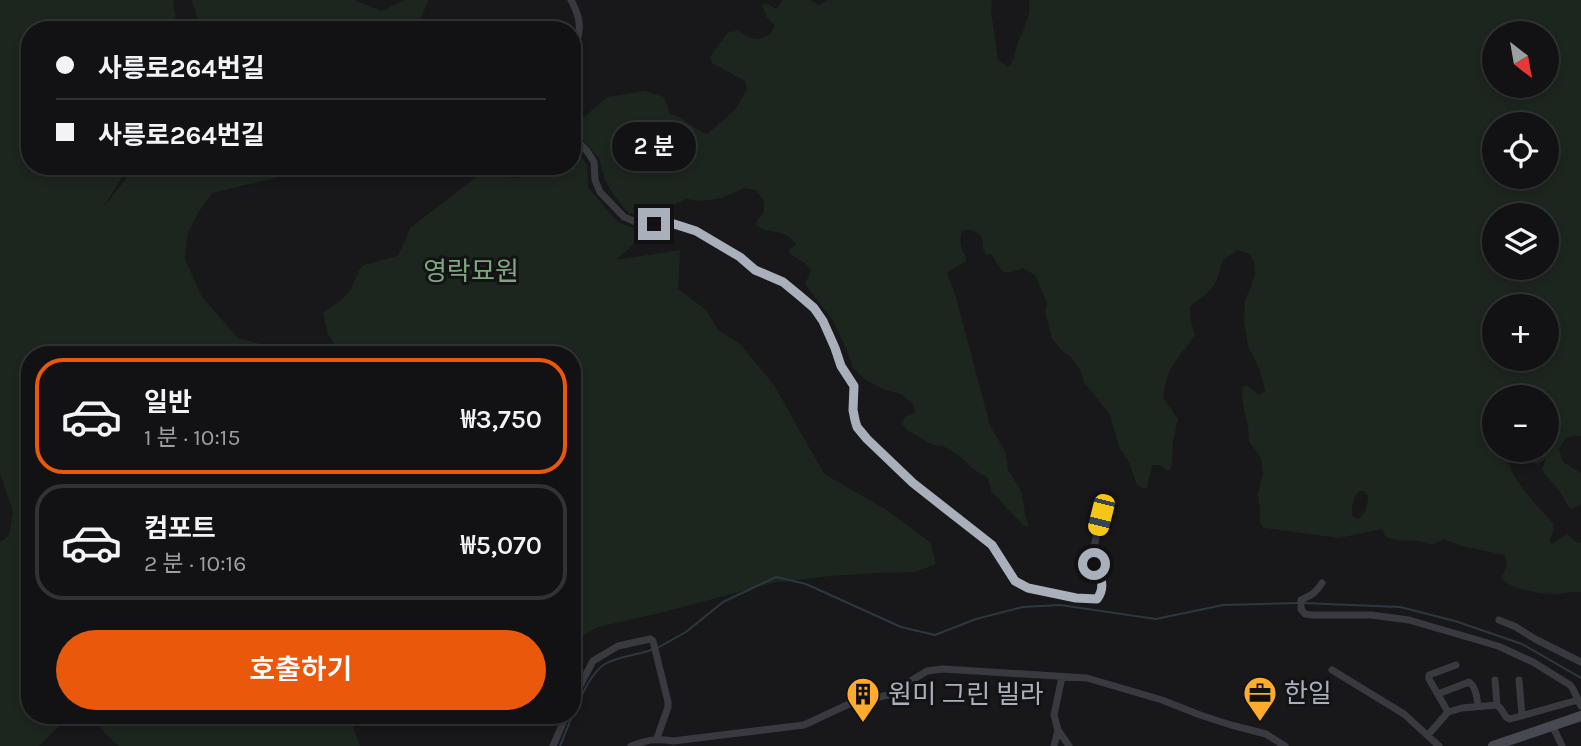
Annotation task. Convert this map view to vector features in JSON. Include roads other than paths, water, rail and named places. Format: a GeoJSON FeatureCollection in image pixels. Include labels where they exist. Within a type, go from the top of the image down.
{"type":"FeatureCollection","features":[{"type":"Feature","properties":{"kind":"main road"},"geometry":{"type":"LineString","coordinates":[[1493,746],[1581,716]]}},
{"type":"Feature","properties":{"kind":"street"},"geometry":{"type":"LineString","coordinates":[[571,0],[580,21]]}},
{"type":"Feature","properties":{"kind":"street"},"geometry":{"type":"LineString","coordinates":[[581,145],[594,163],[595,180],[600,192],[624,217],[636,222],[671,223],[696,231],[740,257],[755,270],[783,282],[814,308],[823,321],[841,366],[854,386],[853,410],[857,427],[913,483],[992,545],[1015,581],[1028,588],[1076,598],[1097,599],[1101,593],[1102,582],[1093,556],[1101,515],[1101,498]]}},
{"type":"Feature","properties":{"kind":"street"},"geometry":{"type":"LineString","coordinates":[[1322,583],[1316,593],[1301,604],[1307,615],[1371,615],[1402,619],[1498,646],[1533,662],[1570,685],[1580,703],[1507,718],[1497,705],[1495,680]]}},
{"type":"Feature","properties":{"kind":"street"},"geometry":{"type":"LineString","coordinates":[[1499,620],[1581,662]]}},
{"type":"Feature","properties":{"kind":"street"},"geometry":{"type":"LineString","coordinates":[[581,684],[593,661],[618,646],[653,640],[668,707],[664,741]]}},
{"type":"Feature","properties":{"kind":"street"},"geometry":{"type":"LineString","coordinates":[[1448,712],[1429,675],[1455,665]]}},
{"type":"Feature","properties":{"kind":"street"},"geometry":{"type":"LineString","coordinates":[[631,746],[648,740],[673,741],[804,725],[849,704],[900,690],[927,671],[943,669],[1087,678],[1266,734],[1285,746]]}},
{"type":"Feature","properties":{"kind":"street"},"geometry":{"type":"LineString","coordinates":[[1332,670],[1404,714],[1439,746]]}},
{"type":"Feature","properties":{"kind":"street"},"geometry":{"type":"LineString","coordinates":[[1062,677],[1054,715],[1069,746]]}},
{"type":"Feature","properties":{"kind":"street"},"geometry":{"type":"LineString","coordinates":[[1519,680],[1522,716]]}},
{"type":"Feature","properties":{"kind":"street"},"geometry":{"type":"LineString","coordinates":[[1438,694],[1469,682],[1473,685],[1478,706]]}},
{"type":"Feature","properties":{"kind":"street"},"geometry":{"type":"LineString","coordinates":[[1427,735],[1448,712],[1497,705]]}},
{"type":"Feature","properties":{"kind":"street"},"geometry":{"type":"LineString","coordinates":[[553,746],[563,724]]}},
{"type":"Feature","properties":{"kind":"street"},"geometry":{"type":"LineString","coordinates":[[1552,725],[1562,746]]}},
{"type":"Feature","properties":{"kind":"street"},"geometry":{"type":"LineString","coordinates":[[1054,746],[1059,730]]}},
{"type":"Feature","properties":{"kind":"waterway"},"geometry":{"type":"LineString","coordinates":[[659,647],[686,632],[723,602],[776,577],[806,584],[901,627],[935,635],[976,619],[1023,607],[1060,605],[1156,619],[1223,605],[1298,603]]}},
{"type":"Feature","properties":{"kind":"waterway"},"geometry":{"type":"LineString","coordinates":[[1303,603],[1400,607],[1455,621],[1522,644],[1581,678]]}},
{"type":"Feature","properties":{"kind":"waterway"},"geometry":{"type":"LineString","coordinates":[[581,697],[591,678],[605,664],[654,649]]}},
{"type":"Feature","properties":{"kind":"waterway"},"geometry":{"type":"LineString","coordinates":[[560,746],[569,724]]}},
{"type":"Feature","properties":{"kind":"place","name":"한일"},"geometry":{"type":"Point","coordinates":[1260,723]}},
{"type":"Feature","properties":{"kind":"place","name":"원미 그린 빌라"},"geometry":{"type":"Point","coordinates":[863,724]}},
{"type":"Feature","properties":{"kind":"park label","name":"영락묘원"},"geometry":{"type":"Point","coordinates":[471,271]}}]}
